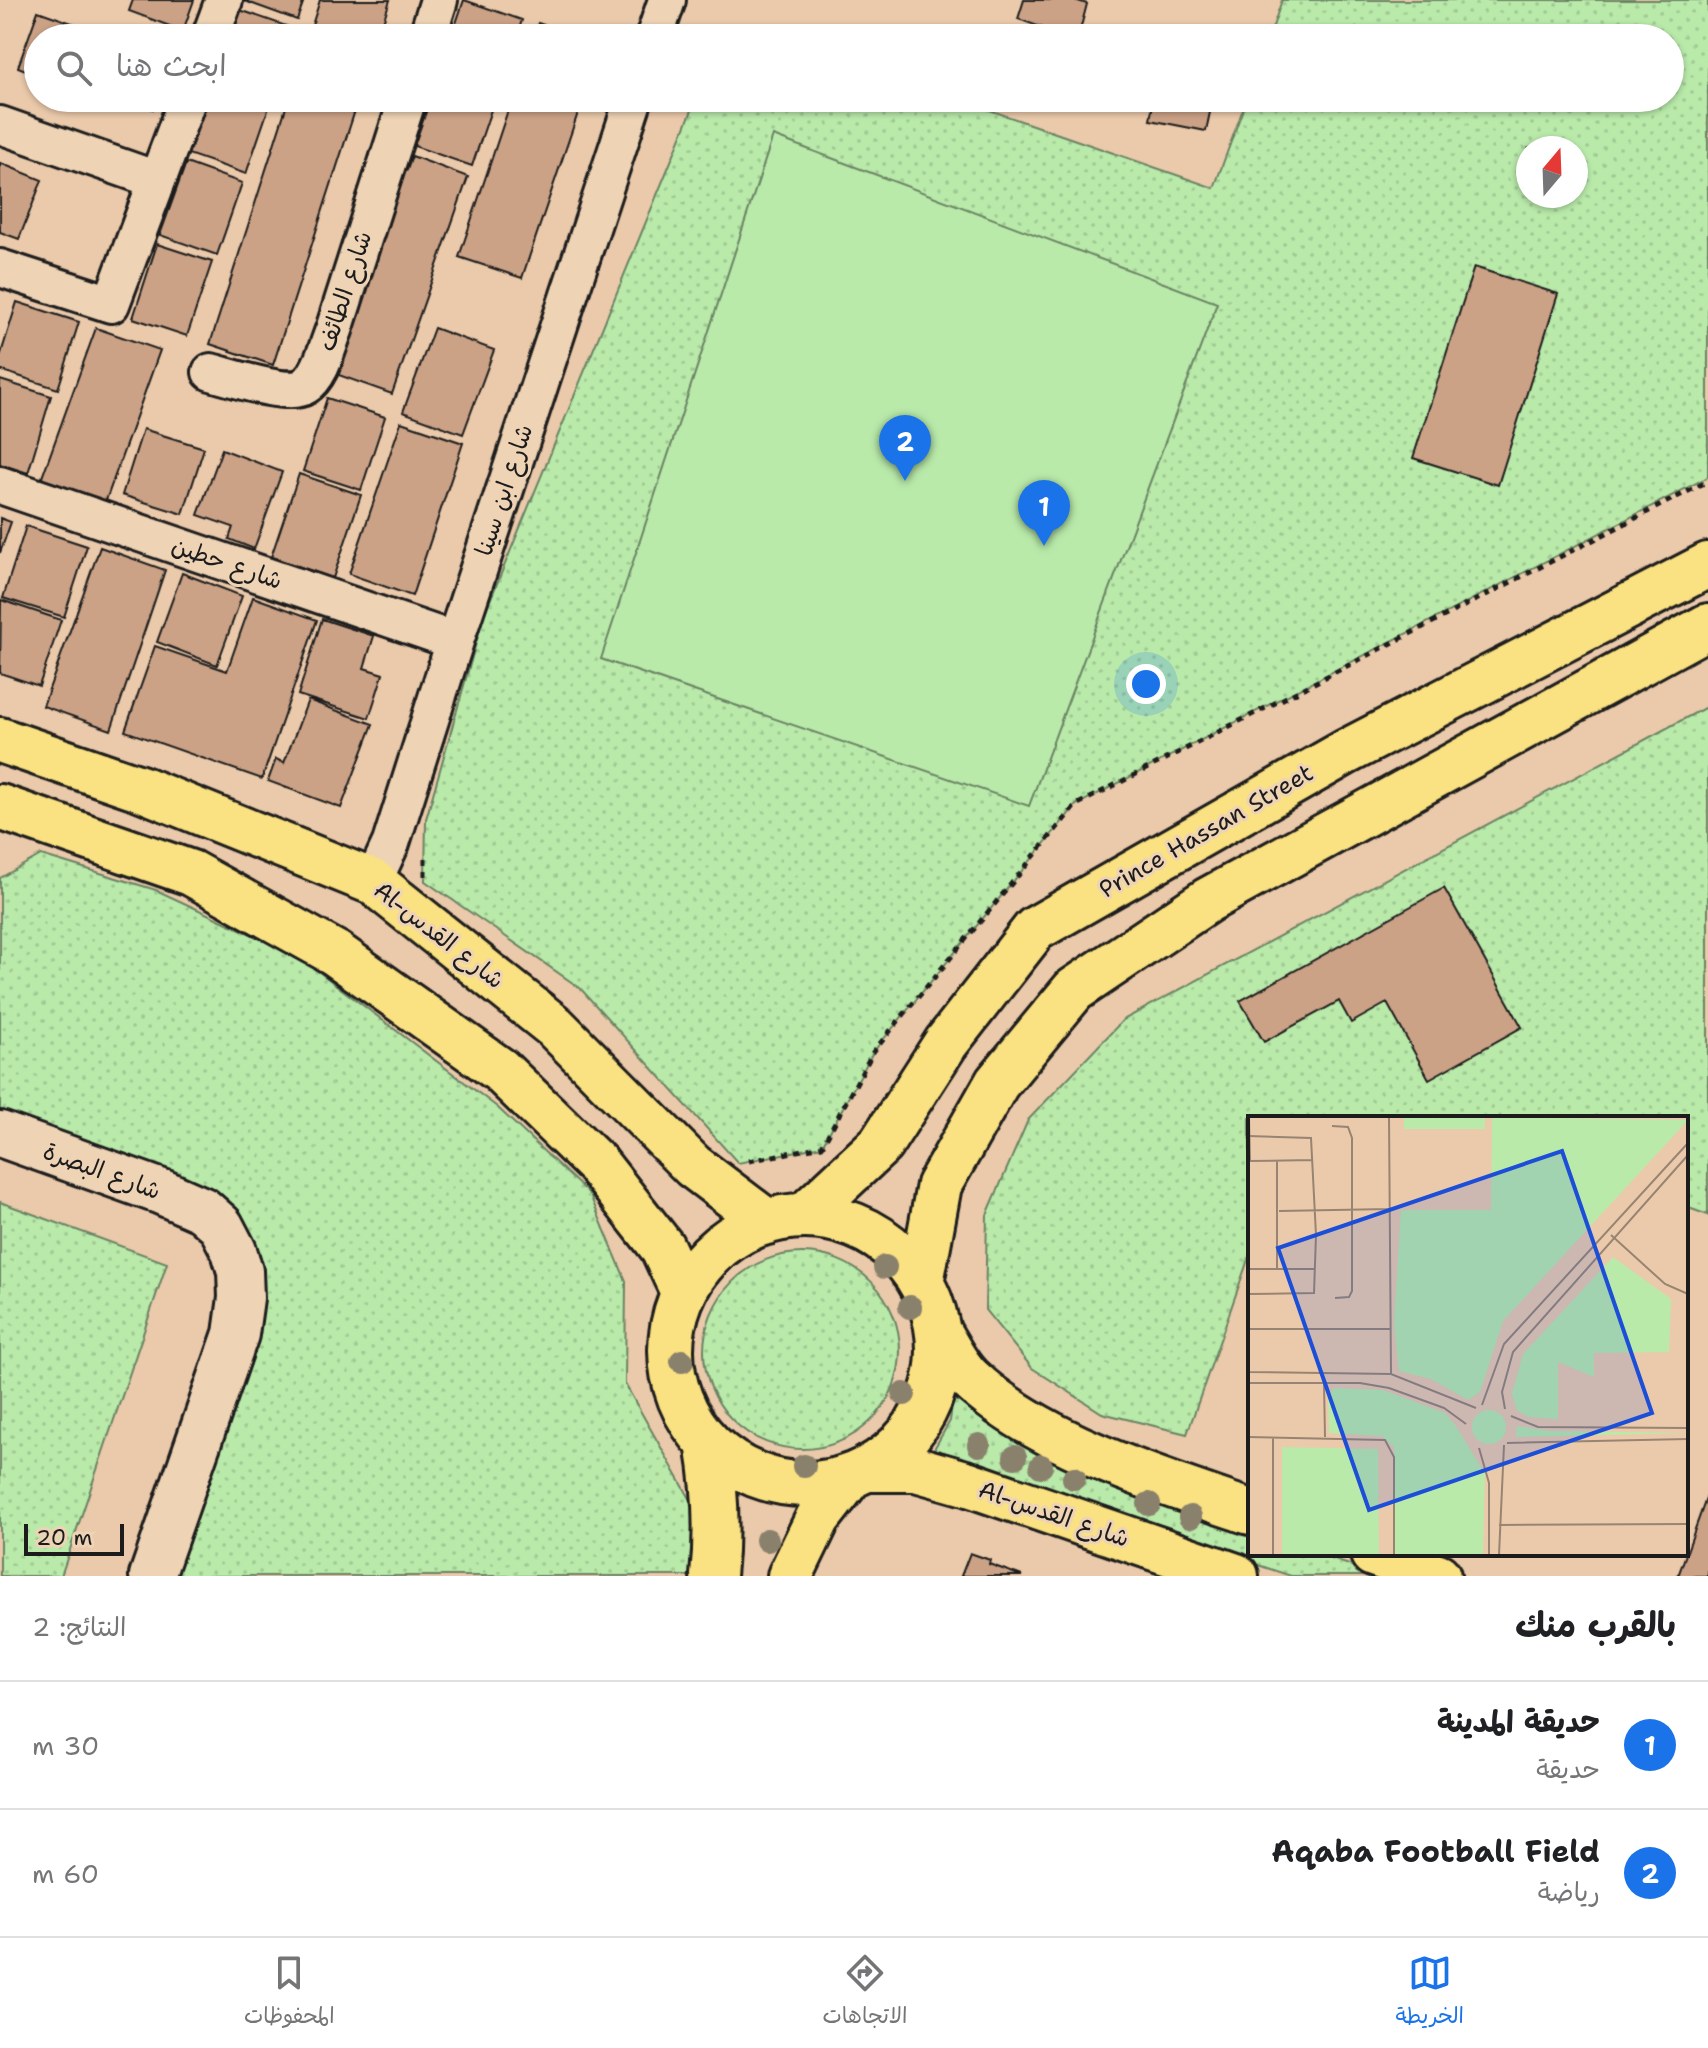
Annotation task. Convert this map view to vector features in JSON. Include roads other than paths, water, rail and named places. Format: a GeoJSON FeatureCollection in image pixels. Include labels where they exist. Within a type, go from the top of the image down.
{"type":"FeatureCollection","features":[{"type":"Feature","properties":{"kind":"main road","name":"Prince Hassan Street"},"geometry":{"type":"LineString","coordinates":[[785,1219],[881,1144],[946,1043],[1035,929],[1346,752],[1708,565]]}},
{"type":"Feature","properties":{"kind":"main road"},"geometry":{"type":"LineString","coordinates":[[921,1283],[939,1185],[997,1083],[1074,990],[1208,900],[1708,626]]}},
{"type":"Feature","properties":{"kind":"main road","name":"Al-شارع القدس"},"geometry":{"type":"LineString","coordinates":[[0,740],[140,788],[373,882],[555,1027],[693,1166],[785,1219]]}},
{"type":"Feature","properties":{"kind":"main road"},"geometry":{"type":"LineString","coordinates":[[0,807],[191,873],[348,962],[500,1070],[597,1164],[662,1247],[683,1292]]}},
{"type":"Feature","properties":{"kind":"main road","name":"شارع البصرة"},"geometry":{"type":"LineString","coordinates":[[0,1134],[162,1192],[203,1210],[221,1226],[234,1251],[240,1271],[241,1298],[236,1334],[152,1576]]}},
{"type":"Feature","properties":{"kind":"main road"},"geometry":{"type":"LineString","coordinates":[[860,1473],[813,1484],[774,1481],[738,1467],[708,1443],[688,1417],[675,1387],[670,1355],[673,1323],[683,1292],[704,1261],[733,1237],[785,1219],[832,1219],[871,1234],[884,1241],[904,1260],[921,1283],[939,1333],[968,1377],[1009,1409],[1050,1433],[1141,1473],[1248,1511]]}},
{"type":"Feature","properties":{"kind":"main road"},"geometry":{"type":"LineString","coordinates":[[790,1576],[818,1518],[860,1473],[901,1445],[925,1412],[938,1373],[939,1333]]}},
{"type":"Feature","properties":{"kind":"main road"},"geometry":{"type":"LineString","coordinates":[[708,1443],[716,1491],[717,1545],[713,1576]]}},
{"type":"Feature","properties":{"kind":"main road","name":"Al-شارع القدس"},"geometry":{"type":"LineString","coordinates":[[860,1473],[916,1469],[969,1484],[1236,1576]]}},
{"type":"Feature","properties":{"kind":"main road"},"geometry":{"type":"LineString","coordinates":[[1379,1556],[1438,1576]]}},
{"type":"Feature","properties":{"kind":"street"},"geometry":{"type":"LineString","coordinates":[[215,24],[224,0]]}},
{"type":"Feature","properties":{"kind":"street"},"geometry":{"type":"LineString","coordinates":[[431,24],[439,0]]}},
{"type":"Feature","properties":{"kind":"street"},"geometry":{"type":"LineString","coordinates":[[659,24],[667,0]]}},
{"type":"Feature","properties":{"kind":"street"},"geometry":{"type":"LineString","coordinates":[[0,268],[111,304],[183,112]]}},
{"type":"Feature","properties":{"kind":"street","name":"شارع الطائف"},"geometry":{"type":"LineString","coordinates":[[211,372],[293,391],[307,385],[320,365],[334,330],[404,112]]}},
{"type":"Feature","properties":{"kind":"street","name":"شارع ابن سينا"},"geometry":{"type":"LineString","coordinates":[[373,882],[391,843],[629,112]]}},
{"type":"Feature","properties":{"kind":"street"},"geometry":{"type":"LineString","coordinates":[[0,125],[157,180]]}},
{"type":"Feature","properties":{"kind":"street","name":"شارع حطين"},"geometry":{"type":"LineString","coordinates":[[0,485],[455,641]]}},
{"type":"Feature","properties":{"kind":"place","name":"Aqaba Football Field"},"geometry":{"type":"Point","coordinates":[905,481]}},
{"type":"Feature","properties":{"kind":"place","name":"حديقة المدينة"},"geometry":{"type":"Point","coordinates":[1044,546]}}]}
